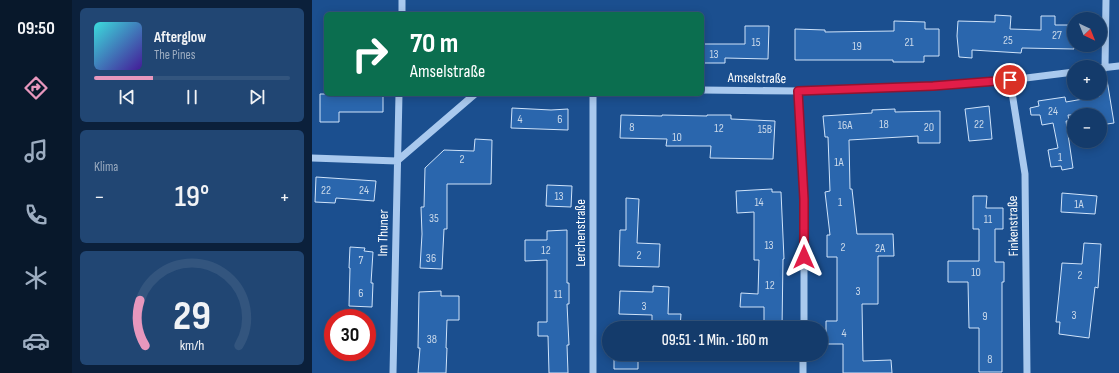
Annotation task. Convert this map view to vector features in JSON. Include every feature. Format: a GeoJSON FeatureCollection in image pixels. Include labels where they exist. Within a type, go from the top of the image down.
{"type":"FeatureCollection","features":[{"type":"Feature","properties":{"kind":"street"},"geometry":{"type":"LineString","coordinates":[[402,0],[402,12]]}},
{"type":"Feature","properties":{"kind":"street"},"geometry":{"type":"LineString","coordinates":[[1102,60],[1106,0]]}},
{"type":"Feature","properties":{"kind":"street"},"geometry":{"type":"LineString","coordinates":[[1107,67],[1119,66]]}},
{"type":"Feature","properties":{"kind":"street","name":"Amselstraße"},"geometry":{"type":"LineString","coordinates":[[704,90],[798,91],[933,86],[1010,80],[1067,73]]}},
{"type":"Feature","properties":{"kind":"street","name":"Finkenstraße"},"geometry":{"type":"LineString","coordinates":[[1010,80],[1025,174],[1028,373]]}},
{"type":"Feature","properties":{"kind":"street"},"geometry":{"type":"LineString","coordinates":[[798,91],[804,199],[804,321]]}},
{"type":"Feature","properties":{"kind":"street","name":"Im Thuner"},"geometry":{"type":"LineString","coordinates":[[393,373],[399,96]]}},
{"type":"Feature","properties":{"kind":"street"},"geometry":{"type":"LineString","coordinates":[[312,158],[397,161],[473,96]]}},
{"type":"Feature","properties":{"kind":"street","name":"Lerchenstraße"},"geometry":{"type":"LineString","coordinates":[[593,96],[593,373]]}},
{"type":"Feature","properties":{"kind":"street"},"geometry":{"type":"LineString","coordinates":[[803,361],[803,373]]}},
{"type":"Feature","properties":{"kind":"building"},"geometry":{"type":"Polygon","coordinates":[[[995,15],[1011,16],[1010,29],[1041,30],[1041,16],[1055,16],[1055,25],[1067,25],[1067,49],[1022,48],[1021,53],[972,50],[972,58],[959,57],[957,36],[958,21],[995,22],[995,15]]]}},
{"type":"Feature","properties":{"kind":"building"},"geometry":{"type":"Polygon","coordinates":[[[894,21],[925,22],[925,29],[939,29],[939,56],[924,56],[924,62],[893,62],[893,60],[795,60],[795,29],[825,30],[825,32],[894,31],[894,21]]]}},
{"type":"Feature","properties":{"kind":"building"},"geometry":{"type":"Polygon","coordinates":[[[745,26],[769,26],[768,59],[725,58],[725,63],[704,63],[704,44],[745,44],[745,26]]]}},
{"type":"Feature","properties":{"kind":"building"},"geometry":{"type":"Polygon","coordinates":[[[1107,80],[1114,123],[1107,124],[1107,108],[1067,108],[1067,148],[1070,148],[1073,168],[1062,170],[1061,166],[1051,167],[1048,150],[1058,148],[1053,123],[1042,125],[1040,115],[1031,115],[1030,108],[1039,106],[1038,101],[1065,97],[1066,102],[1077,100],[1107,100],[1107,80]]]}},
{"type":"Feature","properties":{"kind":"building"},"geometry":{"type":"Polygon","coordinates":[[[320,94],[324,94],[324,96],[383,96],[383,112],[339,112],[339,122],[320,122],[320,94]]]}},
{"type":"Feature","properties":{"kind":"building"},"geometry":{"type":"Polygon","coordinates":[[[989,106],[992,139],[969,141],[965,109],[989,106]]]}},
{"type":"Feature","properties":{"kind":"building"},"geometry":{"type":"Polygon","coordinates":[[[512,108],[551,110],[568,109],[568,130],[511,128],[512,108]]]}},
{"type":"Feature","properties":{"kind":"building"},"geometry":{"type":"Polygon","coordinates":[[[895,109],[895,112],[940,111],[940,143],[918,143],[918,136],[849,140],[850,189],[852,189],[857,234],[893,234],[894,256],[878,256],[878,304],[862,304],[863,361],[891,360],[892,373],[843,373],[843,344],[828,344],[828,321],[837,321],[837,257],[827,257],[827,235],[830,235],[825,192],[830,191],[828,137],[825,137],[823,116],[872,113],[872,110],[895,109]]]}},
{"type":"Feature","properties":{"kind":"building"},"geometry":{"type":"Polygon","coordinates":[[[621,115],[731,115],[731,119],[775,121],[773,159],[710,158],[711,146],[666,146],[667,139],[620,138],[621,115]]]}},
{"type":"Feature","properties":{"kind":"building"},"geometry":{"type":"Polygon","coordinates":[[[475,139],[492,140],[491,184],[447,184],[447,229],[444,229],[442,269],[420,268],[422,234],[421,207],[424,207],[425,168],[444,150],[474,151],[475,139]]]}},
{"type":"Feature","properties":{"kind":"building"},"geometry":{"type":"Polygon","coordinates":[[[316,177],[376,181],[374,201],[336,198],[335,203],[315,202],[316,177]]]}},
{"type":"Feature","properties":{"kind":"building"},"geometry":{"type":"Polygon","coordinates":[[[547,185],[572,186],[571,207],[546,206],[547,185]]]}},
{"type":"Feature","properties":{"kind":"building"},"geometry":{"type":"Polygon","coordinates":[[[772,189],[772,192],[781,192],[784,259],[782,321],[764,321],[764,307],[740,307],[741,293],[758,294],[759,260],[754,260],[754,212],[737,213],[736,191],[772,189]]]}},
{"type":"Feature","properties":{"kind":"building"},"geometry":{"type":"Polygon","coordinates":[[[1062,193],[1097,196],[1095,214],[1061,212],[1062,193]]]}},
{"type":"Feature","properties":{"kind":"building"},"geometry":{"type":"Polygon","coordinates":[[[973,196],[987,196],[986,208],[1003,208],[1003,229],[995,229],[995,262],[1004,262],[1004,282],[1002,282],[1002,372],[979,372],[979,328],[969,328],[968,282],[948,282],[948,261],[979,261],[979,229],[973,229],[973,196]]]}},
{"type":"Feature","properties":{"kind":"building"},"geometry":{"type":"Polygon","coordinates":[[[626,198],[639,199],[637,243],[660,244],[659,267],[619,266],[620,230],[626,230],[626,198]]]}},
{"type":"Feature","properties":{"kind":"building"},"geometry":{"type":"Polygon","coordinates":[[[567,230],[567,283],[569,283],[569,304],[567,304],[569,345],[567,345],[568,373],[549,373],[548,336],[538,336],[538,322],[547,322],[547,260],[525,261],[525,240],[547,240],[547,231],[567,230]]]}},
{"type":"Feature","properties":{"kind":"building"},"geometry":{"type":"Polygon","coordinates":[[[1084,243],[1101,244],[1098,288],[1095,287],[1089,338],[1059,334],[1060,322],[1056,322],[1062,263],[1082,264],[1084,243]]]}},
{"type":"Feature","properties":{"kind":"building"},"geometry":{"type":"Polygon","coordinates":[[[350,247],[365,248],[364,251],[373,252],[371,283],[373,283],[372,307],[349,306],[350,247]]]}},
{"type":"Feature","properties":{"kind":"building"},"geometry":{"type":"Polygon","coordinates":[[[653,286],[669,287],[668,314],[681,314],[680,321],[652,321],[652,315],[619,314],[620,291],[653,292],[653,286]]]}},
{"type":"Feature","properties":{"kind":"building"},"geometry":{"type":"Polygon","coordinates":[[[441,291],[441,296],[459,296],[459,320],[447,320],[446,373],[418,373],[420,348],[418,348],[419,292],[441,291]]]}},
{"type":"Feature","properties":{"kind":"building"},"geometry":{"type":"Polygon","coordinates":[[[614,361],[638,361],[638,369],[614,369],[614,361]]]}},
{"type":"Feature","properties":{"kind":"route"},"geometry":{"type":"LineString","coordinates":[[804,257],[804,199],[798,91],[933,86],[1010,80]]}}]}
